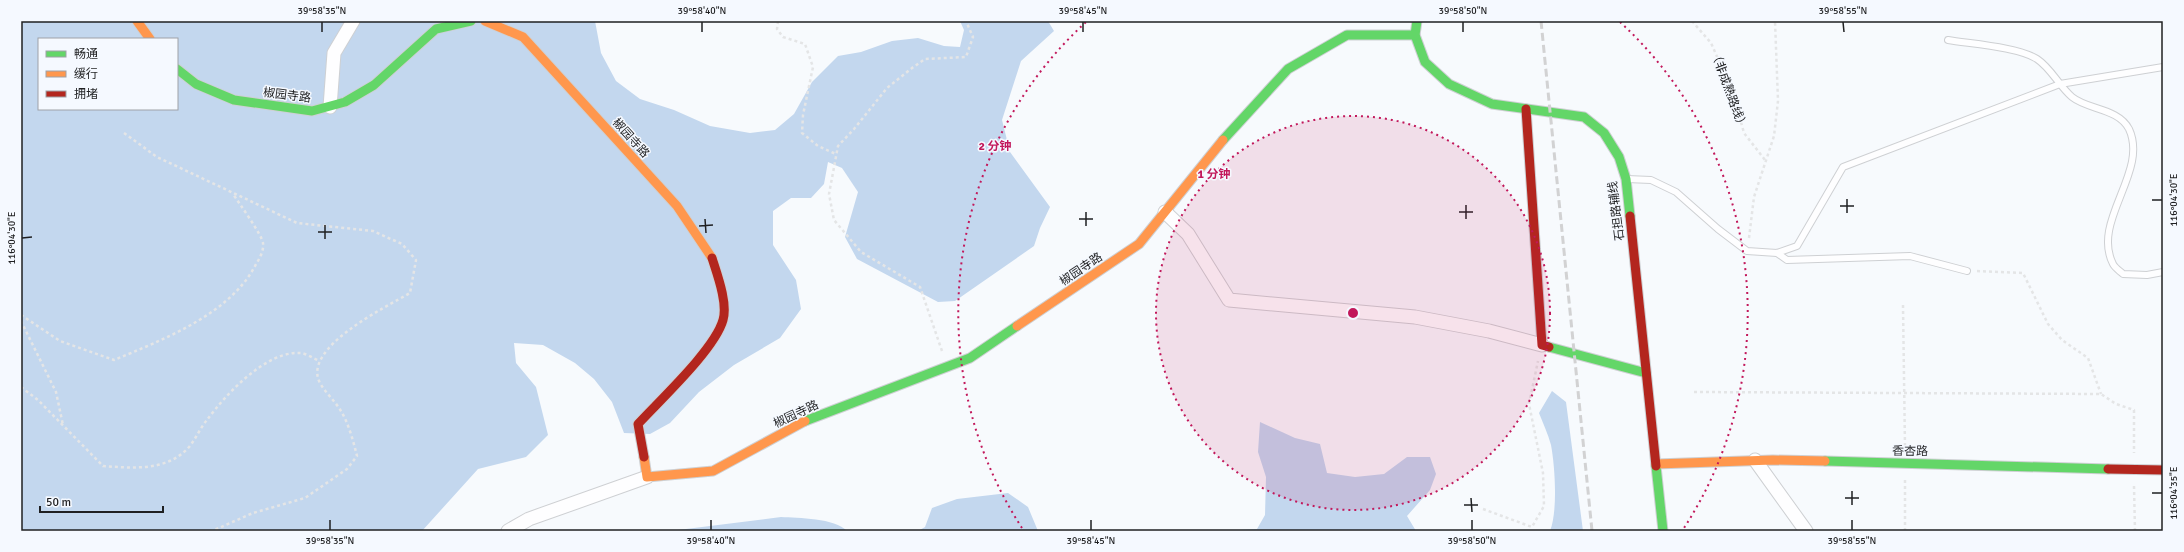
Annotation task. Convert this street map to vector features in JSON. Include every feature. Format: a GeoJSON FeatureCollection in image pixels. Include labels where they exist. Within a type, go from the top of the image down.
{"type":"FeatureCollection","features":[{"type":"Feature","properties":{"kind":"street"},"geometry":{"type":"LineString","coordinates":[[137,21],[149,38]]}},
{"type":"Feature","properties":{"kind":"street"},"geometry":{"type":"LineString","coordinates":[[330,107],[334,53],[353,21]]}},
{"type":"Feature","properties":{"kind":"street","name":"椒园寺路"},"geometry":{"type":"LineString","coordinates":[[178,70],[196,84],[234,100],[312,111],[345,102],[374,85],[436,29],[471,21]]}},
{"type":"Feature","properties":{"kind":"street","name":"椒园寺路"},"geometry":{"type":"LineString","coordinates":[[485,21],[523,37],[677,206],[711,256],[722,287],[724,319],[715,340],[638,424],[647,477],[714,471],[801,423],[970,358],[1139,244],[1217,146],[1288,69],[1347,35],[1415,35]]}},
{"type":"Feature","properties":{"kind":"street","name":"石担路辅线"},"geometry":{"type":"LineString","coordinates":[[1417,21],[1415,35],[1425,62],[1449,84],[1492,104],[1584,117],[1604,133],[1619,156],[1626,179],[1663,531]]}},
{"type":"Feature","properties":{"kind":"street"},"geometry":{"type":"LineString","coordinates":[[1526,109],[1542,345]]}},
{"type":"Feature","properties":{"kind":"street"},"geometry":{"type":"LineString","coordinates":[[1165,212],[1188,234],[1229,300],[1415,317],[1489,331],[1646,373]]}},
{"type":"Feature","properties":{"kind":"street"},"geometry":{"type":"LineString","coordinates":[[1755,460],[1806,531]]}},
{"type":"Feature","properties":{"kind":"street","name":"香杏路"},"geometry":{"type":"LineString","coordinates":[[1656,464],[1755,460],[2163,470]]}},
{"type":"Feature","properties":{"kind":"street"},"geometry":{"type":"LineString","coordinates":[[508,531],[529,519],[647,477]]}},
{"type":"Feature","properties":{"kind":"lane"},"geometry":{"type":"LineString","coordinates":[[1948,40],[2012,51],[2037,59],[2073,97],[2116,116],[2128,129],[2134,150],[2126,183],[2108,232],[2109,249],[2113,264],[2123,274],[2147,275],[2163,272]]}},
{"type":"Feature","properties":{"kind":"lane"},"geometry":{"type":"LineString","coordinates":[[1626,179],[1651,180],[1676,192],[1718,229],[1747,251],[1777,253],[1797,246],[1843,167],[2060,84],[2163,67]]}},
{"type":"Feature","properties":{"kind":"lane"},"geometry":{"type":"LineString","coordinates":[[1777,253],[1787,260],[1910,256],[1967,271]]}},
{"type":"Feature","properties":{"kind":"path"},"geometry":{"type":"LineString","coordinates":[[778,21],[777,29],[783,37],[805,44],[813,67],[803,115],[802,133],[818,146],[836,154]]}},
{"type":"Feature","properties":{"kind":"path"},"geometry":{"type":"LineString","coordinates":[[947,367],[920,287],[861,252],[834,220],[830,194],[838,146],[854,129],[887,88],[912,68],[926,60],[966,57],[973,37],[966,21]]}},
{"type":"Feature","properties":{"kind":"path","name":"（非成熟路线）"},"geometry":{"type":"LineString","coordinates":[[1692,21],[1711,43],[1733,93],[1744,133],[1766,160]]}},
{"type":"Feature","properties":{"kind":"path"},"geometry":{"type":"LineString","coordinates":[[1747,251],[1754,197],[1774,136],[1778,102],[1775,21]]}},
{"type":"Feature","properties":{"kind":"path"},"geometry":{"type":"LineString","coordinates":[[124,133],[157,157],[297,223],[373,231],[402,244],[416,260],[410,293],[342,335],[325,351],[316,369],[320,383],[340,409],[357,456],[347,469],[305,498],[253,513],[212,531]]}},
{"type":"Feature","properties":{"kind":"path"},"geometry":{"type":"LineString","coordinates":[[21,315],[60,341],[114,360],[153,344],[205,318],[228,298],[251,273],[262,252],[263,242],[233,193]]}},
{"type":"Feature","properties":{"kind":"path"},"geometry":{"type":"LineString","coordinates":[[1967,271],[2023,273],[2048,324],[2062,340],[2088,358],[2101,394]]}},
{"type":"Feature","properties":{"kind":"path"},"geometry":{"type":"LineString","coordinates":[[1903,305],[1905,531]]}},
{"type":"Feature","properties":{"kind":"path"},"geometry":{"type":"LineString","coordinates":[[21,321],[56,392],[63,426]]}},
{"type":"Feature","properties":{"kind":"path"},"geometry":{"type":"LineString","coordinates":[[1483,509],[1532,527],[1544,506],[1543,473],[1529,404],[1542,345]]}},
{"type":"Feature","properties":{"kind":"path"},"geometry":{"type":"LineString","coordinates":[[21,387],[38,400],[103,466],[130,468],[159,466],[185,452],[207,420],[239,384],[275,357],[301,353],[320,361]]}},
{"type":"Feature","properties":{"kind":"path"},"geometry":{"type":"LineString","coordinates":[[1694,392],[2101,394],[2116,404],[2134,410],[2135,531]]}},
{"type":"Feature","properties":{"kind":"shaded area"},"geometry":{"type":"Polygon","coordinates":[[[21,21],[595,21],[601,53],[616,81],[640,99],[674,110],[710,126],[750,133],[775,130],[794,114],[812,82],[838,56],[861,52],[892,41],[918,38],[944,46],[960,47],[964,30],[960,21],[1048,21],[1054,31],[1021,61],[1002,120],[1010,152],[1050,207],[1040,228],[1034,246],[955,301],[938,302],[857,259],[845,237],[858,192],[842,168],[828,162],[824,184],[811,198],[791,198],[773,211],[773,245],[796,280],[801,309],[780,338],[734,365],[699,392],[670,423],[650,434],[624,433],[612,402],[594,379],[575,363],[543,345],[514,343],[516,363],[536,387],[548,435],[526,457],[478,469],[422,531],[21,531],[21,21]]]}},
{"type":"Feature","properties":{"kind":"shaded area"},"geometry":{"type":"Polygon","coordinates":[[[1552,391],[1566,402],[1583,531],[1550,531],[1553,522],[1555,501],[1554,464],[1551,445],[1539,413],[1552,391]]]}},
{"type":"Feature","properties":{"kind":"shaded area"},"geometry":{"type":"Polygon","coordinates":[[[1260,422],[1295,438],[1320,444],[1327,473],[1355,477],[1384,474],[1407,457],[1430,457],[1436,474],[1430,490],[1407,516],[1416,531],[1222,531],[1257,529],[1265,515],[1266,477],[1258,452],[1260,422]]]}},
{"type":"Feature","properties":{"kind":"shaded area"},"geometry":{"type":"Polygon","coordinates":[[[1008,493],[1028,507],[1038,531],[918,531],[925,527],[932,508],[957,499],[1008,493]]]}},
{"type":"Feature","properties":{"kind":"shaded area"},"geometry":{"type":"Polygon","coordinates":[[[781,517],[806,518],[825,521],[834,523],[847,531],[670,531],[781,517]]]}},
{"type":"Feature","properties":{"kind":"railway"},"geometry":{"type":"LineString","coordinates":[[1541,21],[1592,531]]}},
{"type":"Feature","properties":{"kind":"traffic: fast"},"geometry":{"type":"LineString","coordinates":[[178,70],[196,84],[234,100],[312,111],[345,102],[374,85],[436,29],[471,21]]}},
{"type":"Feature","properties":{"kind":"traffic: fast"},"geometry":{"type":"LineString","coordinates":[[1417,21],[1415,35],[1425,62],[1449,84],[1492,104],[1584,117],[1604,133],[1619,157],[1626,179],[1630,216]]}},
{"type":"Feature","properties":{"kind":"traffic: fast"},"geometry":{"type":"LineString","coordinates":[[1223,140],[1288,69],[1347,35],[1415,35]]}},
{"type":"Feature","properties":{"kind":"traffic: fast"},"geometry":{"type":"LineString","coordinates":[[805,421],[970,358],[1017,326]]}},
{"type":"Feature","properties":{"kind":"traffic: fast"},"geometry":{"type":"LineString","coordinates":[[1549,347],[1646,373]]}},
{"type":"Feature","properties":{"kind":"traffic: fast"},"geometry":{"type":"LineString","coordinates":[[1825,461],[2108,469]]}},
{"type":"Feature","properties":{"kind":"traffic: fast"},"geometry":{"type":"LineString","coordinates":[[1656,466],[1663,531]]}},
{"type":"Feature","properties":{"kind":"traffic: slow"},"geometry":{"type":"LineString","coordinates":[[137,21],[149,38]]}},
{"type":"Feature","properties":{"kind":"traffic: slow"},"geometry":{"type":"LineString","coordinates":[[485,21],[523,37],[677,206],[712,258]]}},
{"type":"Feature","properties":{"kind":"traffic: slow"},"geometry":{"type":"LineString","coordinates":[[1017,326],[1139,244],[1223,140]]}},
{"type":"Feature","properties":{"kind":"traffic: slow"},"geometry":{"type":"LineString","coordinates":[[644,457],[647,477],[713,471],[805,421]]}},
{"type":"Feature","properties":{"kind":"traffic: slow"},"geometry":{"type":"LineString","coordinates":[[1656,464],[1773,460],[1825,461]]}},
{"type":"Feature","properties":{"kind":"traffic: jam"},"geometry":{"type":"LineString","coordinates":[[1526,109],[1542,345],[1549,347]]}},
{"type":"Feature","properties":{"kind":"traffic: jam"},"geometry":{"type":"LineString","coordinates":[[1630,216],[1656,466]]}},
{"type":"Feature","properties":{"kind":"traffic: jam"},"geometry":{"type":"LineString","coordinates":[[644,457],[638,424],[686,374],[718,332],[723,320],[723,297],[712,258]]}},
{"type":"Feature","properties":{"kind":"traffic: jam"},"geometry":{"type":"LineString","coordinates":[[2108,469],[2163,470]]}}]}
